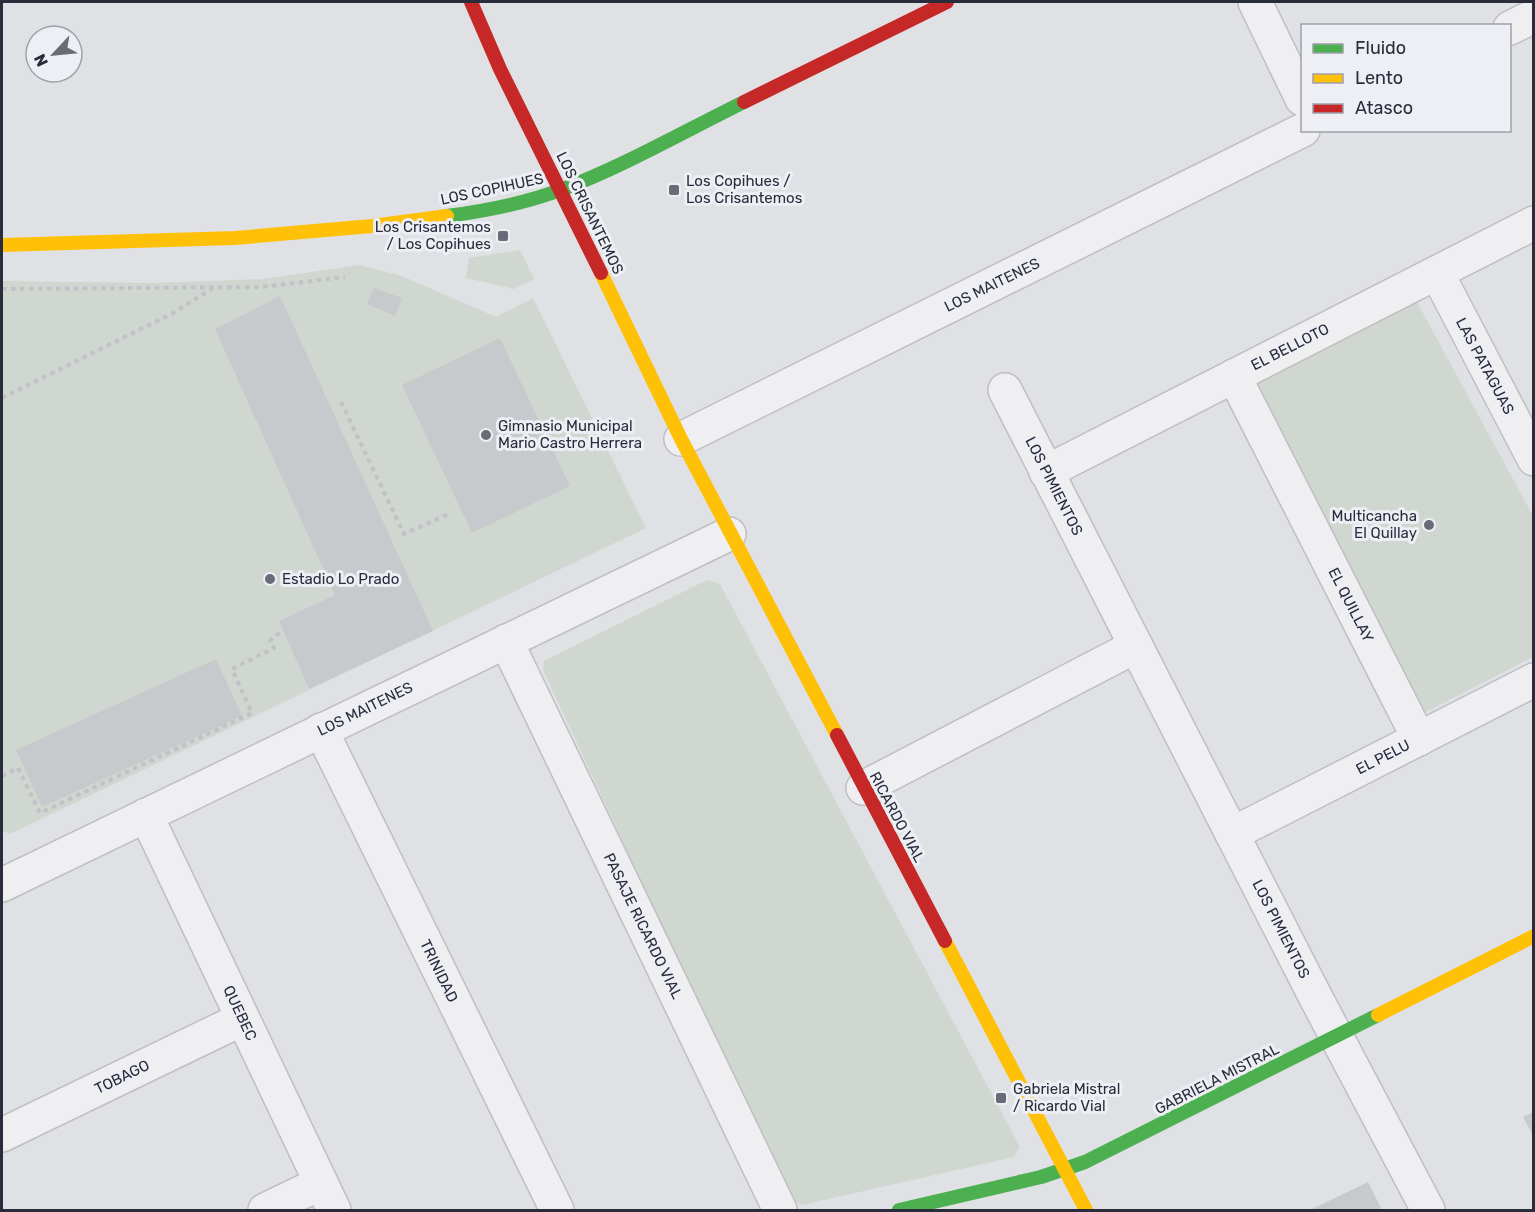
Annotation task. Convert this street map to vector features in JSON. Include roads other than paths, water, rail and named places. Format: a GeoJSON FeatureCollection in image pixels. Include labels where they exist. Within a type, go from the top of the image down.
{"type":"FeatureCollection","features":[{"type":"Feature","properties":{"kind":"street","name":"LOS CRISANTEMOS"},"geometry":{"type":"LineString","coordinates":[[471,2],[500,69],[681,439]]}},
{"type":"Feature","properties":{"kind":"street","name":"LOS COPIHUES"},"geometry":{"type":"LineString","coordinates":[[2,245],[304,234],[472,213],[523,201],[561,190],[594,176],[947,2]]}},
{"type":"Feature","properties":{"kind":"street"},"geometry":{"type":"LineString","coordinates":[[1255,2],[1301,97]]}},
{"type":"Feature","properties":{"kind":"street"},"geometry":{"type":"LineString","coordinates":[[1511,27],[1533,16]]}},
{"type":"Feature","properties":{"kind":"street","name":"LOS MAITENES"},"geometry":{"type":"LineString","coordinates":[[681,439],[1301,131]]}},
{"type":"Feature","properties":{"kind":"street","name":"EL BELLOTO"},"geometry":{"type":"LineString","coordinates":[[1046,472],[1533,223]]}},
{"type":"Feature","properties":{"kind":"street","name":"LAS PATAGUAS"},"geometry":{"type":"LineString","coordinates":[[1437,273],[1532,453]]}},
{"type":"Feature","properties":{"kind":"street","name":"EL QUILLAY"},"geometry":{"type":"LineString","coordinates":[[1234,376],[1419,738]]}},
{"type":"Feature","properties":{"kind":"street","name":"LOS PIMIENTOS"},"geometry":{"type":"LineString","coordinates":[[1005,390],[1315,996],[1428,1210]]}},
{"type":"Feature","properties":{"kind":"street","name":"RICARDO VIAL"},"geometry":{"type":"LineString","coordinates":[[681,439],[1086,1210]]}},
{"type":"Feature","properties":{"kind":"street","name":"LOS MAITENES"},"geometry":{"type":"LineString","coordinates":[[2,885],[729,534]]}},
{"type":"Feature","properties":{"kind":"street","name":"PASAJE RICARDO VIAL"},"geometry":{"type":"LineString","coordinates":[[506,641],[780,1210]]}},
{"type":"Feature","properties":{"kind":"street"},"geometry":{"type":"LineString","coordinates":[[863,788],[1136,646]]}},
{"type":"Feature","properties":{"kind":"street","name":"EL PELU"},"geometry":{"type":"LineString","coordinates":[[1232,834],[1533,680]]}},
{"type":"Feature","properties":{"kind":"street","name":"TRINIDAD"},"geometry":{"type":"LineString","coordinates":[[321,730],[557,1210]]}},
{"type":"Feature","properties":{"kind":"street","name":"QUEBEC"},"geometry":{"type":"LineString","coordinates":[[146,815],[327,1197]]}},
{"type":"Feature","properties":{"kind":"street","name":"GABRIELA MISTRAL"},"geometry":{"type":"LineString","coordinates":[[899,1210],[1028,1180],[1064,1169],[1128,1143],[1533,936]]}},
{"type":"Feature","properties":{"kind":"street","name":"TOBAGO"},"geometry":{"type":"LineString","coordinates":[[2,1135],[243,1018]]}},
{"type":"Feature","properties":{"kind":"street"},"geometry":{"type":"LineString","coordinates":[[265,1210],[327,1197]]}},
{"type":"Feature","properties":{"kind":"place","name":"Los Copihues / Los Crisantemos"},"geometry":{"type":"Point","coordinates":[674,190]}},
{"type":"Feature","properties":{"kind":"place","name":"Los Crisantemos / Los Copihues"},"geometry":{"type":"Point","coordinates":[503,236]}},
{"type":"Feature","properties":{"kind":"place","name":"Gimnasio Municipal Mario Castro Herrera"},"geometry":{"type":"Point","coordinates":[486,435]}},
{"type":"Feature","properties":{"kind":"place","name":"Multicancha El Quillay"},"geometry":{"type":"Point","coordinates":[1429,525]}},
{"type":"Feature","properties":{"kind":"place","name":"Estadio Lo Prado"},"geometry":{"type":"Point","coordinates":[270,579]}},
{"type":"Feature","properties":{"kind":"place","name":"Gabriela Mistral / Ricardo Vial"},"geometry":{"type":"Point","coordinates":[1001,1098]}}]}
